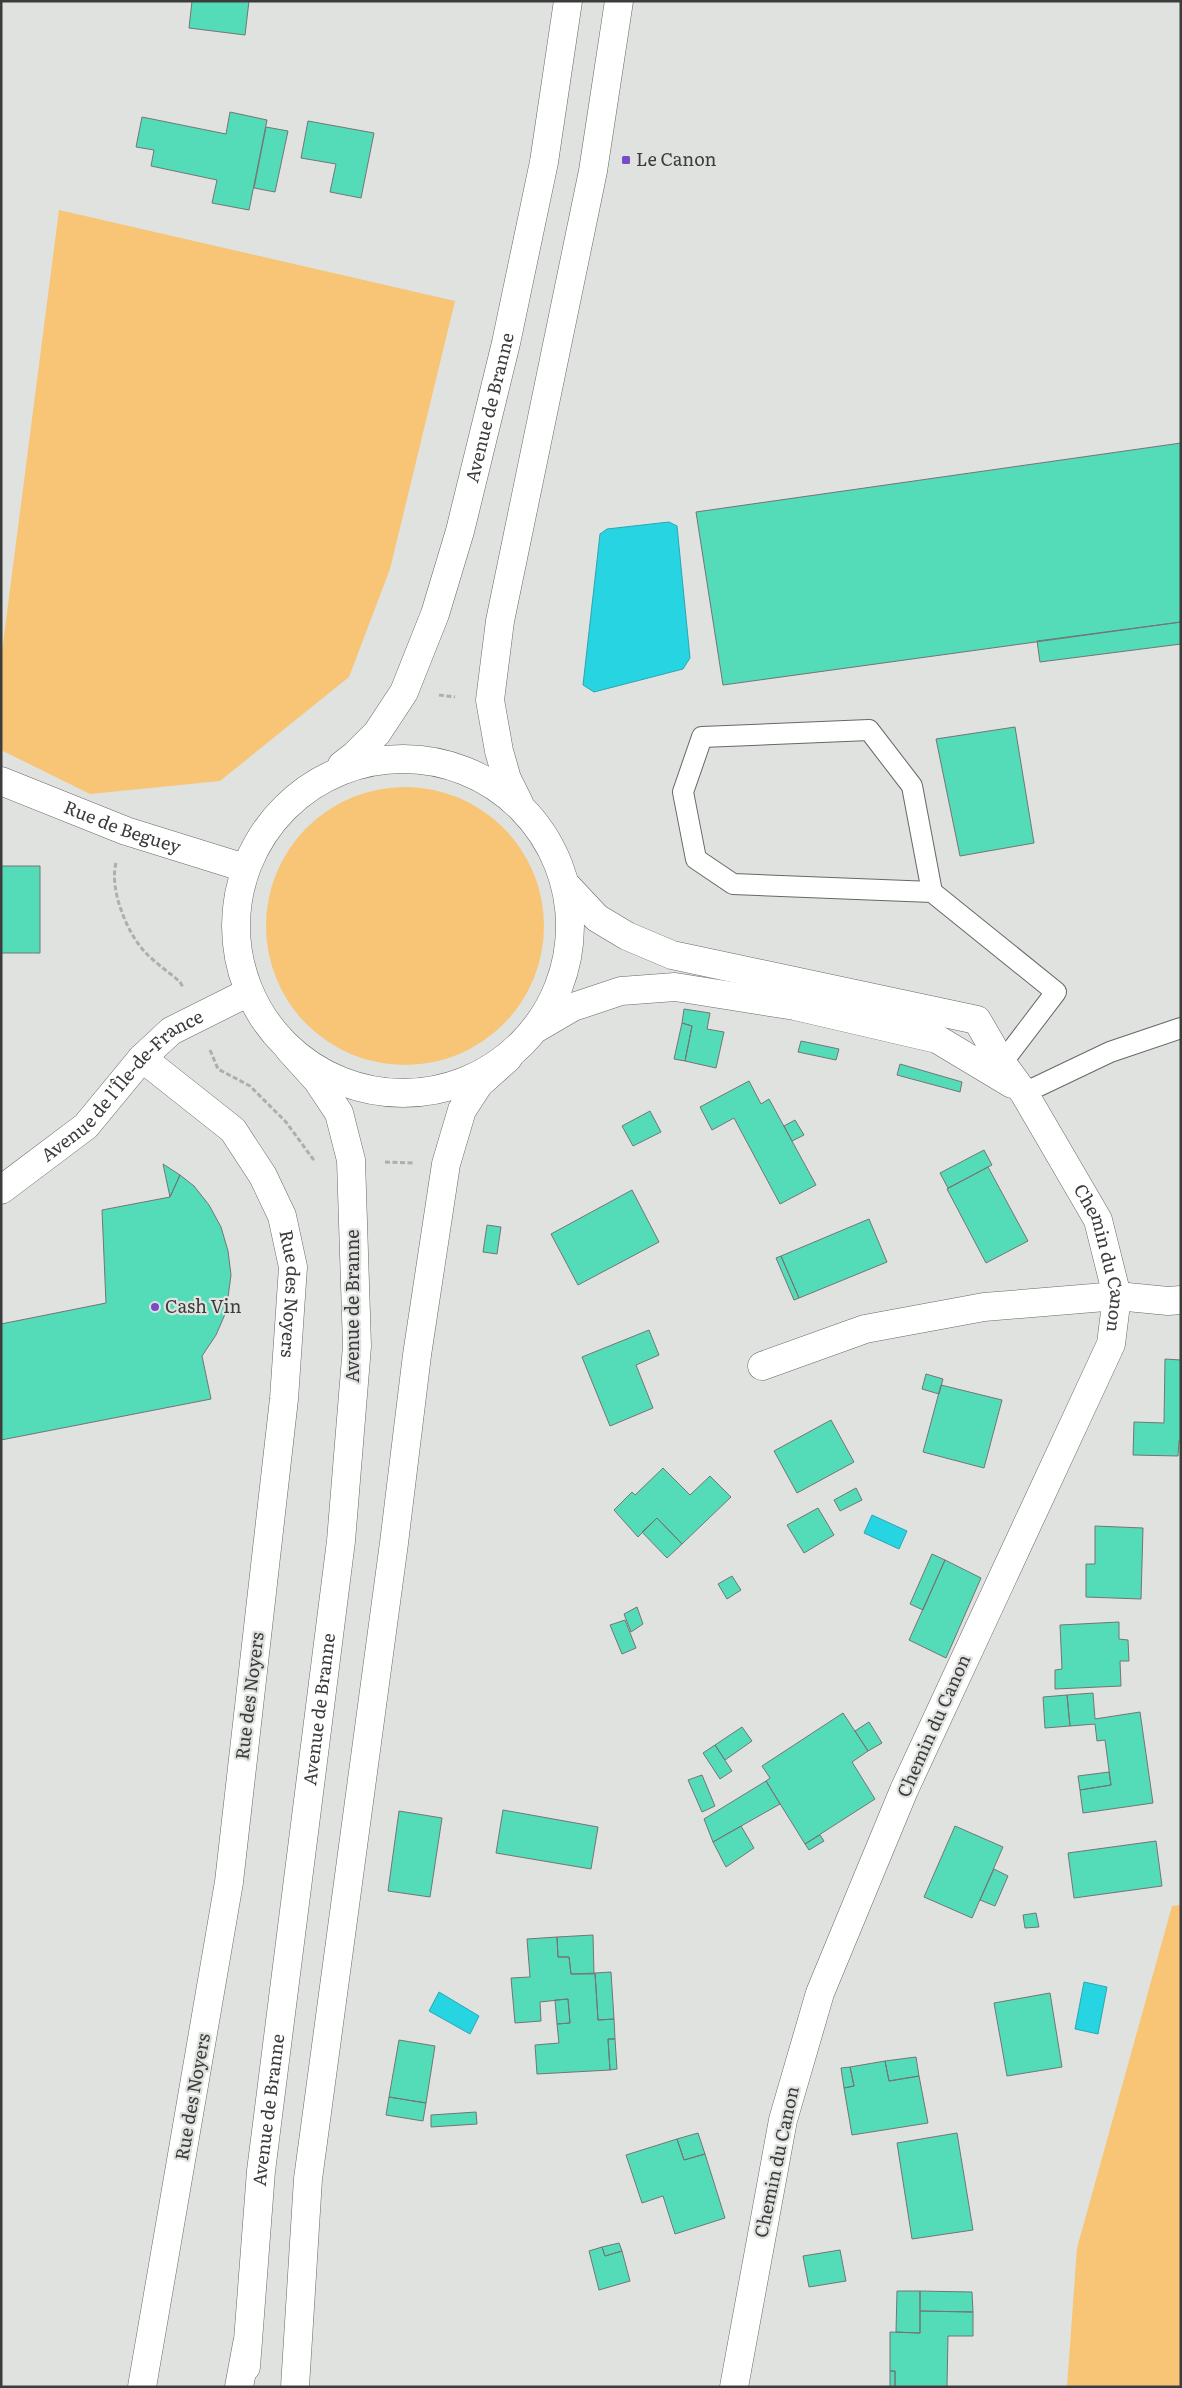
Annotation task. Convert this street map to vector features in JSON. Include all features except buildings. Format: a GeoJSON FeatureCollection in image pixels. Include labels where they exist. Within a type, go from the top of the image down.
{"type":"FeatureCollection","features":[{"type":"Feature","properties":{"kind":"main road","name":"Avenue de Branne"},"geometry":{"type":"LineString","coordinates":[[246,2387],[247,2344],[261,2171],[341,1541],[357,1346],[351,1160],[339,1112],[317,1080],[266,1022],[249,992],[237,952],[236,910],[245,868],[269,825],[292,800],[355,755],[377,733],[404,692],[435,614],[460,531],[506,343],[544,162],[568,1]]}},
{"type":"Feature","properties":{"kind":"main road"},"geometry":{"type":"LineString","coordinates":[[295,2387],[308,2179],[394,1543],[417,1355],[446,1164],[462,1110],[479,1084],[537,1028],[561,985],[572,935],[567,886],[549,842],[520,804],[508,779],[499,751],[490,700],[500,621],[593,171],[619,1]]}},
{"type":"Feature","properties":{"kind":"main road"},"geometry":{"type":"LineString","coordinates":[[325,776],[375,759],[427,759],[478,774],[520,804]]}},
{"type":"Feature","properties":{"kind":"main road","name":"Rue de Beguey"},"geometry":{"type":"LineString","coordinates":[[1,781],[126,831],[245,868]]}},
{"type":"Feature","properties":{"kind":"main road","name":"Chemin du Canon"},"geometry":{"type":"LineString","coordinates":[[567,886],[597,918],[627,936],[672,955],[977,1020],[1002,1062],[1024,1093],[1098,1220],[1117,1296],[1111,1344],[904,1790],[820,1993],[782,2120],[734,2387]]}},
{"type":"Feature","properties":{"kind":"main road"},"geometry":{"type":"LineString","coordinates":[[537,1028],[573,1007],[620,991],[675,987],[794,1006],[937,1039],[1024,1093]]}},
{"type":"Feature","properties":{"kind":"main road","name":"Avenue de l'Île-de-France"},"geometry":{"type":"LineString","coordinates":[[1,1190],[86,1126],[142,1058],[171,1031],[249,992]]}},
{"type":"Feature","properties":{"kind":"main road"},"geometry":{"type":"LineString","coordinates":[[289,1049],[328,1076],[373,1091],[420,1094],[466,1082],[508,1058]]}},
{"type":"Feature","properties":{"kind":"main road","name":"Rue des Noyers"},"geometry":{"type":"LineString","coordinates":[[142,1058],[233,1130],[264,1176],[278,1208],[294,1267],[284,1399],[229,1882],[142,2387]]}},
{"type":"Feature","properties":{"kind":"main road"},"geometry":{"type":"LineString","coordinates":[[762,1366],[865,1329],[984,1307],[1117,1296],[1168,1301],[1181,1300]]}},
{"type":"Feature","properties":{"kind":"main road"},"geometry":{"type":"LineString","coordinates":[[239,2387],[247,2344]]}},
{"type":"Feature","properties":{"kind":"lane"},"geometry":{"type":"LineString","coordinates":[[932,892],[912,786],[868,730],[702,737],[683,792],[696,859],[733,884],[932,892],[1056,992],[1002,1062]]}},
{"type":"Feature","properties":{"kind":"lane"},"geometry":{"type":"LineString","coordinates":[[1024,1093],[1110,1052],[1181,1028]]}},
{"type":"Feature","properties":{"kind":"path"},"geometry":{"type":"LineString","coordinates":[[404,692],[490,700]]}},
{"type":"Feature","properties":{"kind":"path"},"geometry":{"type":"LineString","coordinates":[[126,831],[115,868],[117,900],[130,929],[144,952],[180,982],[218,1069],[250,1086],[286,1122],[313,1159],[446,1164]]}},
{"type":"Feature","properties":{"kind":"shaded area"},"geometry":{"type":"Polygon","coordinates":[[[59,210],[455,301],[390,569],[349,677],[220,781],[90,794],[1,750],[1,659],[59,210]]]}},
{"type":"Feature","properties":{"kind":"shaded area"},"geometry":{"type":"Polygon","coordinates":[[[405,787],[445,793],[471,803],[493,818],[513,838],[528,860],[538,886],[544,926],[538,966],[528,992],[513,1014],[493,1034],[471,1049],[445,1059],[405,1065],[365,1059],[339,1049],[317,1034],[297,1014],[282,992],[272,966],[266,926],[272,886],[282,860],[297,838],[317,818],[339,803],[365,793],[405,787]]]}},
{"type":"Feature","properties":{"kind":"shaded area"},"geometry":{"type":"Polygon","coordinates":[[[1181,1905],[1181,2387],[1067,2387],[1077,2248],[1172,1906],[1181,1905]]]}},
{"type":"Feature","properties":{"kind":"water"},"geometry":{"type":"Polygon","coordinates":[[[669,522],[677,526],[690,658],[683,669],[594,692],[583,685],[600,534],[607,529],[669,522]]]}},
{"type":"Feature","properties":{"kind":"water"},"geometry":{"type":"Polygon","coordinates":[[[872,1515],[907,1531],[899,1549],[864,1533],[872,1515]]]}},
{"type":"Feature","properties":{"kind":"water"},"geometry":{"type":"Polygon","coordinates":[[[1084,1982],[1107,1987],[1098,2034],[1075,2029],[1084,1982]]]}},
{"type":"Feature","properties":{"kind":"water"},"geometry":{"type":"Polygon","coordinates":[[[439,1992],[479,2016],[470,2034],[429,2011],[439,1992]]]}},
{"type":"Feature","properties":{"kind":"place","name":"Le Canon"},"geometry":{"type":"Point","coordinates":[626,160]}},
{"type":"Feature","properties":{"kind":"place","name":"Cash Vin"},"geometry":{"type":"Point","coordinates":[155,1307]}}]}
